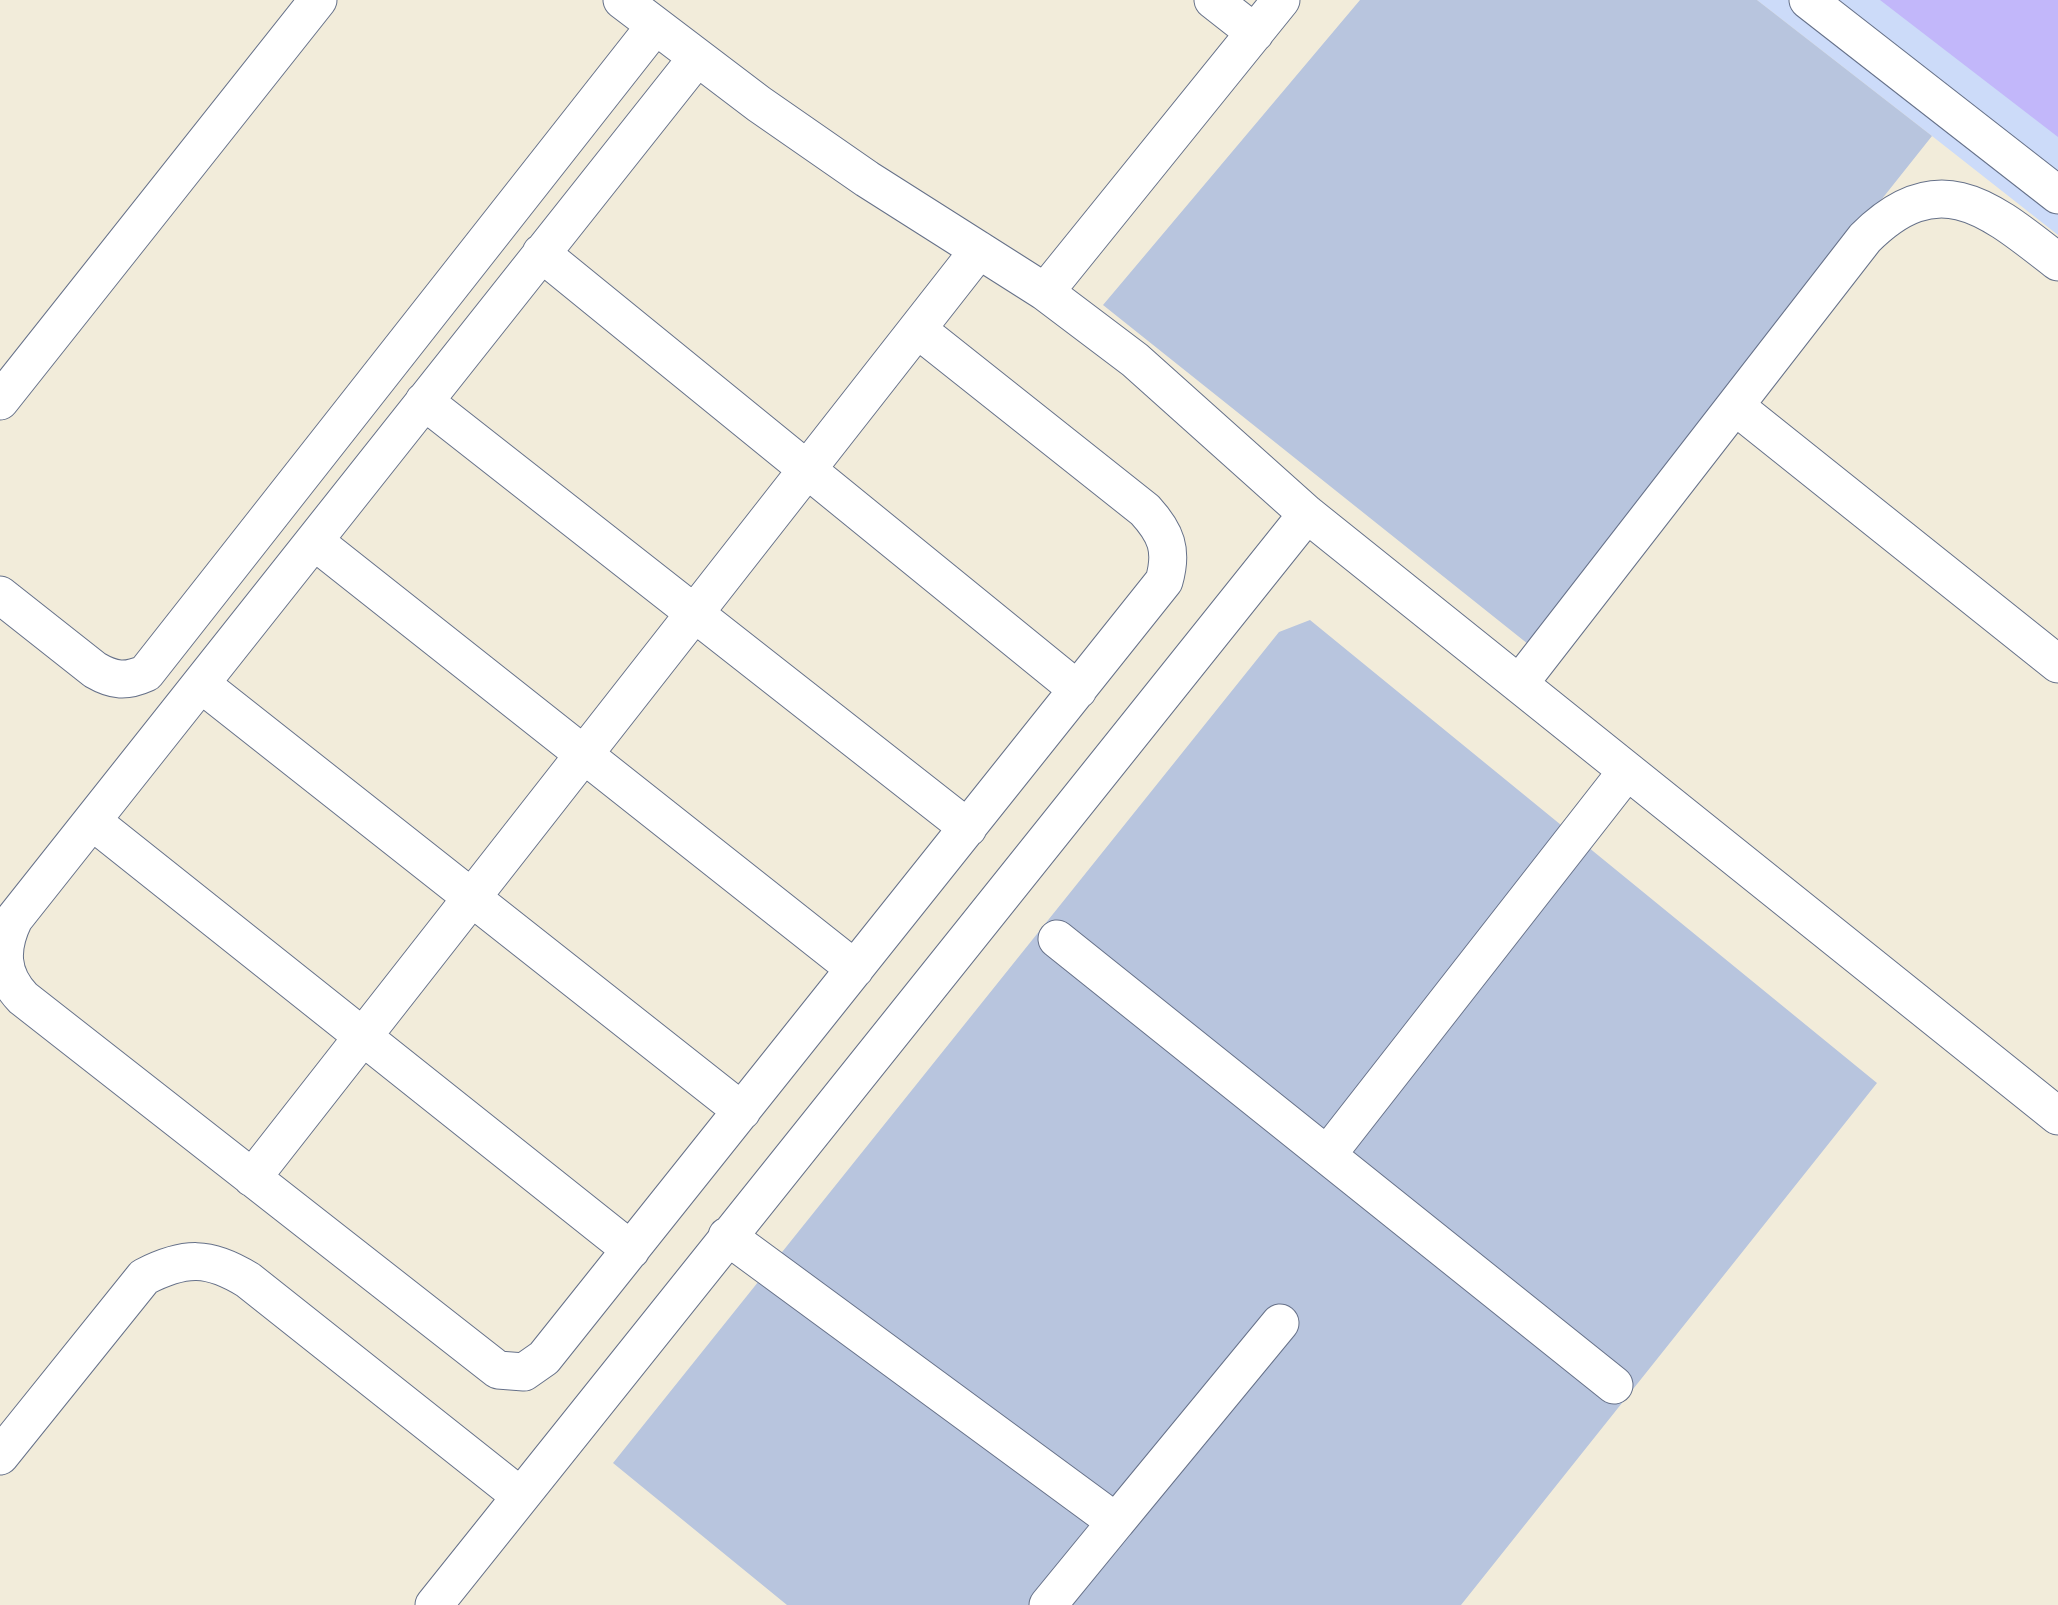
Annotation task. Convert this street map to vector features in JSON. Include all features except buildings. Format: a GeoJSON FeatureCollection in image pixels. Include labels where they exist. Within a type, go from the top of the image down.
{"type":"FeatureCollection","features":[{"type":"Feature","properties":{"kind":"lane"},"geometry":{"type":"LineString","coordinates":[[0,401],[318,0]]}},
{"type":"Feature","properties":{"kind":"lane"},"geometry":{"type":"LineString","coordinates":[[622,0],[696,59],[867,179],[1045,292],[1135,360],[1307,514],[2058,1116]]}},
{"type":"Feature","properties":{"kind":"lane"},"geometry":{"type":"LineString","coordinates":[[1213,0],[1255,33]]}},
{"type":"Feature","properties":{"kind":"lane"},"geometry":{"type":"LineString","coordinates":[[1045,292],[1281,0]]}},
{"type":"Feature","properties":{"kind":"lane"},"geometry":{"type":"LineString","coordinates":[[1808,0],[2058,195]]}},
{"type":"Feature","properties":{"kind":"lane"},"geometry":{"type":"LineString","coordinates":[[0,596],[95,670],[111,679],[130,680],[146,673],[655,26]]}},
{"type":"Feature","properties":{"kind":"lane"},"geometry":{"type":"LineString","coordinates":[[696,59],[92,821],[5,934],[0,951],[2,969],[10,986],[23,998],[498,1370],[524,1372],[544,1358],[1164,580],[1170,562],[1168,542],[1159,525],[1145,510],[917,328]]}},
{"type":"Feature","properties":{"kind":"lane"},"geometry":{"type":"LineString","coordinates":[[1520,684],[1865,238],[1884,219],[1907,206],[1933,199],[1960,201],[1986,208],[2058,262]]}},
{"type":"Feature","properties":{"kind":"lane"},"geometry":{"type":"LineString","coordinates":[[252,1178],[979,250]]}},
{"type":"Feature","properties":{"kind":"lane"},"geometry":{"type":"LineString","coordinates":[[541,253],[1078,690]]}},
{"type":"Feature","properties":{"kind":"lane"},"geometry":{"type":"LineString","coordinates":[[424,401],[968,828]]}},
{"type":"Feature","properties":{"kind":"lane"},"geometry":{"type":"LineString","coordinates":[[1735,407],[2058,664]]}},
{"type":"Feature","properties":{"kind":"lane"},"geometry":{"type":"LineString","coordinates":[[434,1605],[519,1495],[1307,514]]}},
{"type":"Feature","properties":{"kind":"lane"},"geometry":{"type":"LineString","coordinates":[[314,541],[855,969]]}},
{"type":"Feature","properties":{"kind":"lane"},"geometry":{"type":"LineString","coordinates":[[201,684],[742,1111]]}},
{"type":"Feature","properties":{"kind":"lane"},"geometry":{"type":"LineString","coordinates":[[1327,1155],[1627,771]]}},
{"type":"Feature","properties":{"kind":"lane"},"geometry":{"type":"LineString","coordinates":[[92,821],[631,1250]]}},
{"type":"Feature","properties":{"kind":"lane"},"geometry":{"type":"LineString","coordinates":[[1057,939],[1614,1385]]}},
{"type":"Feature","properties":{"kind":"lane"},"geometry":{"type":"LineString","coordinates":[[727,1236],[1115,1522]]}},
{"type":"Feature","properties":{"kind":"lane"},"geometry":{"type":"LineString","coordinates":[[0,1456],[145,1277],[169,1264],[196,1260],[223,1265],[248,1280],[519,1495]]}},
{"type":"Feature","properties":{"kind":"lane"},"geometry":{"type":"LineString","coordinates":[[1048,1605],[1280,1322]]}},
{"type":"Feature","properties":{"kind":"shaded area"},"geometry":{"type":"Polygon","coordinates":[[[1360,0],[1757,0],[1932,136],[1528,644],[1103,305],[1360,0]]]}},
{"type":"Feature","properties":{"kind":"shaded area"},"geometry":{"type":"Polygon","coordinates":[[[1757,0],[2058,0],[2058,235],[1932,136],[1757,0]]]}},
{"type":"Feature","properties":{"kind":"shaded area"},"geometry":{"type":"Polygon","coordinates":[[[1310,620],[1877,1083],[1461,1605],[787,1605],[613,1463],[1279,632],[1310,620]]]}}]}
